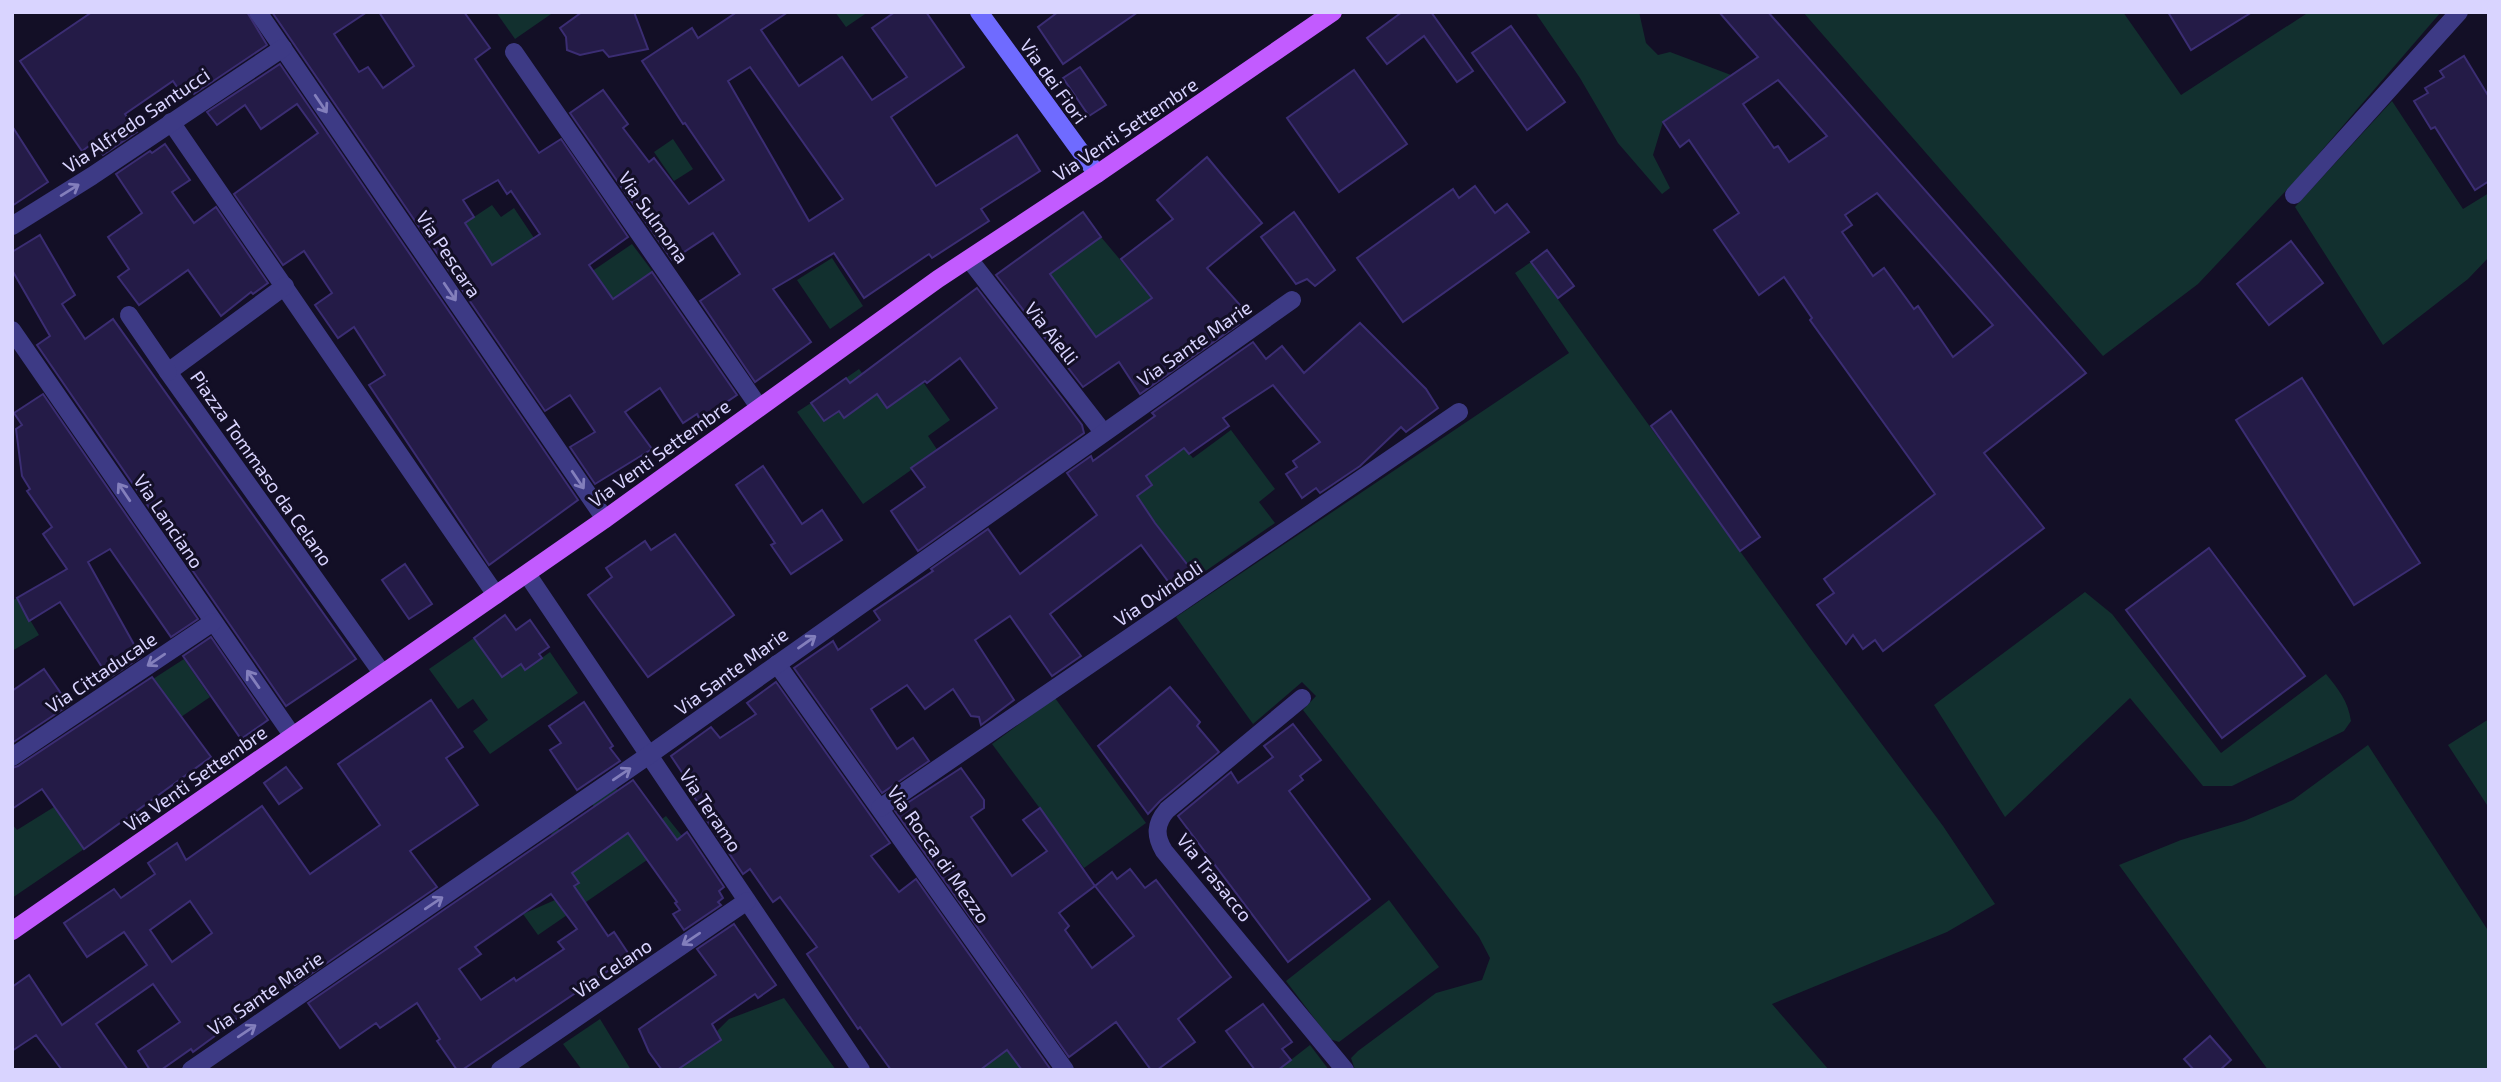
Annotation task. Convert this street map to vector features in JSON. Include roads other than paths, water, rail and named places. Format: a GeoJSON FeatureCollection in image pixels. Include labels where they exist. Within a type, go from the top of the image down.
{"type":"FeatureCollection","features":[{"type":"Feature","properties":{"kind":"main road","name":"Via dei Fiori"},"geometry":{"type":"LineString","coordinates":[[979,12],[1097,174]]}},
{"type":"Feature","properties":{"kind":"main road","name":"Via Venti Settembre"},"geometry":{"type":"LineString","coordinates":[[12,931],[527,574],[969,259],[1333,12]]}},
{"type":"Feature","properties":{"kind":"street","name":"Via Pescara"},"geometry":{"type":"LineString","coordinates":[[258,12],[605,519]]}},
{"type":"Feature","properties":{"kind":"street"},"geometry":{"type":"LineString","coordinates":[[2294,195],[2459,12]]}},
{"type":"Feature","properties":{"kind":"street","name":"Via Alfredo Santucci"},"geometry":{"type":"LineString","coordinates":[[12,226],[92,176],[283,48]]}},
{"type":"Feature","properties":{"kind":"street","name":"Via Sulmona"},"geometry":{"type":"LineString","coordinates":[[514,52],[759,407]]}},
{"type":"Feature","properties":{"kind":"street"},"geometry":{"type":"LineString","coordinates":[[171,122],[496,594]]}},
{"type":"Feature","properties":{"kind":"street","name":"Via Aielli"},"geometry":{"type":"LineString","coordinates":[[969,259],[1103,432]]}},
{"type":"Feature","properties":{"kind":"street","name":"Piazza Tommaso da Celano"},"geometry":{"type":"LineString","coordinates":[[285,286],[168,372],[382,673]]}},
{"type":"Feature","properties":{"kind":"street","name":"Via Sante Marie"},"geometry":{"type":"LineString","coordinates":[[191,1070],[649,755],[1292,300]]}},
{"type":"Feature","properties":{"kind":"street"},"geometry":{"type":"LineString","coordinates":[[129,315],[168,372]]}},
{"type":"Feature","properties":{"kind":"street","name":"Via Lanciano"},"geometry":{"type":"LineString","coordinates":[[12,330],[292,735]]}},
{"type":"Feature","properties":{"kind":"street","name":"Via Ovindoli"},"geometry":{"type":"LineString","coordinates":[[880,807],[1459,412]]}},
{"type":"Feature","properties":{"kind":"street","name":"Via Teramo"},"geometry":{"type":"LineString","coordinates":[[527,574],[861,1070]]}},
{"type":"Feature","properties":{"kind":"street","name":"Via Cittaducale"},"geometry":{"type":"LineString","coordinates":[[12,757],[213,622]]}},
{"type":"Feature","properties":{"kind":"street","name":"Via Rocca di Mezzo"},"geometry":{"type":"LineString","coordinates":[[777,664],[1065,1070]]}},
{"type":"Feature","properties":{"kind":"street","name":"Via Trasacco"},"geometry":{"type":"LineString","coordinates":[[1302,698],[1167,810],[1158,824],[1157,836],[1164,851],[1345,1070]]}},
{"type":"Feature","properties":{"kind":"street","name":"Via Celano"},"geometry":{"type":"LineString","coordinates":[[500,1070],[747,901]]}}]}
